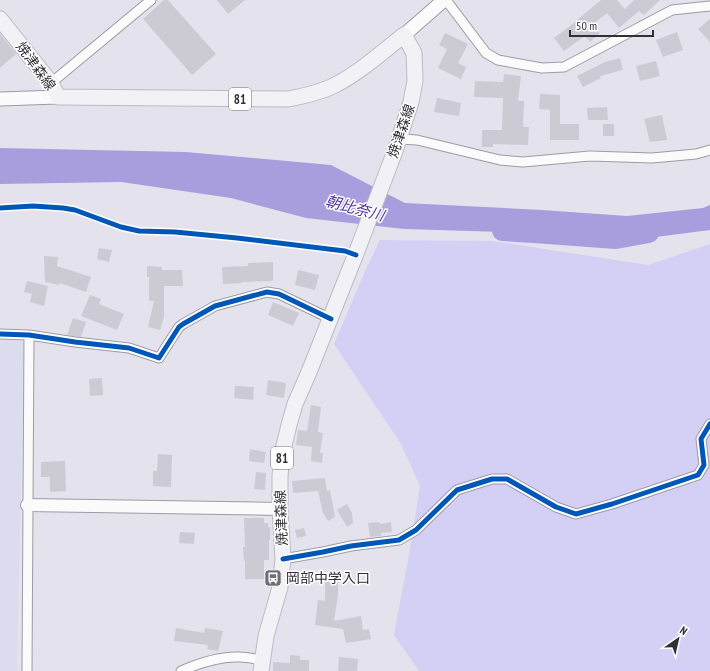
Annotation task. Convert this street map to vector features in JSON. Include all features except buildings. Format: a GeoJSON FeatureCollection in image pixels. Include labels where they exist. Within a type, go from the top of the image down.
{"type":"FeatureCollection","features":[{"type":"Feature","properties":{"kind":"main road"},"geometry":{"type":"LineString","coordinates":[[404,35],[445,0]]}},
{"type":"Feature","properties":{"kind":"main road","name":"焼津森線"},"geometry":{"type":"LineString","coordinates":[[0,19],[52,83],[58,97],[288,99],[311,94],[333,86],[351,76],[404,35],[414,52],[415,81],[412,102],[358,251],[310,372],[295,404],[288,425],[282,454],[280,476],[283,559],[280,587],[266,636],[261,665]]}},
{"type":"Feature","properties":{"kind":"main road"},"geometry":{"type":"LineString","coordinates":[[0,98],[58,97]]}},
{"type":"Feature","properties":{"kind":"street"},"geometry":{"type":"LineString","coordinates":[[52,83],[151,0]]}},
{"type":"Feature","properties":{"kind":"street"},"geometry":{"type":"LineString","coordinates":[[445,0],[486,53],[498,60],[542,68],[564,67],[672,10],[710,6]]}},
{"type":"Feature","properties":{"kind":"street"},"geometry":{"type":"LineString","coordinates":[[397,145],[417,140],[500,160],[523,162],[590,156],[652,158],[696,154],[710,150]]}},
{"type":"Feature","properties":{"kind":"street"},"geometry":{"type":"LineString","coordinates":[[0,334],[29,334],[75,342],[129,348],[159,358],[179,327],[183,324],[215,306],[267,292],[279,294],[331,319]]}},
{"type":"Feature","properties":{"kind":"street"},"geometry":{"type":"LineString","coordinates":[[27,671],[29,334]]}},
{"type":"Feature","properties":{"kind":"street"},"geometry":{"type":"LineString","coordinates":[[283,559],[351,546],[399,540],[416,530],[457,490],[492,479],[507,480],[556,507],[576,514],[612,504],[698,475],[704,465],[701,439],[710,424]]}},
{"type":"Feature","properties":{"kind":"street"},"geometry":{"type":"LineString","coordinates":[[27,505],[280,509]]}},
{"type":"Feature","properties":{"kind":"street"},"geometry":{"type":"LineString","coordinates":[[181,671],[194,665],[218,658],[238,657],[261,665]]}},
{"type":"Feature","properties":{"kind":"shaded area"},"geometry":{"type":"Polygon","coordinates":[[[380,240],[492,241],[648,265],[710,244],[710,671],[419,671],[394,635],[420,486],[401,444],[334,344],[380,240]]]}},
{"type":"Feature","properties":{"kind":"shaded area"},"geometry":{"type":"Polygon","coordinates":[[[0,340],[21,340],[24,343],[17,671],[0,671],[0,340]]]}},
{"type":"Feature","properties":{"kind":"water"},"geometry":{"type":"Polygon","coordinates":[[[0,148],[186,152],[331,165],[405,203],[627,216],[703,208],[710,205],[710,230],[640,239],[530,233],[404,229],[306,218],[231,198],[121,182],[0,184],[0,148]]]}},
{"type":"Feature","properties":{"kind":"waterway","name":"朝比奈川"},"geometry":{"type":"LineString","coordinates":[[502,231],[616,239],[649,233]]}},
{"type":"Feature","properties":{"kind":"cycle path"},"geometry":{"type":"LineString","coordinates":[[0,208],[33,206],[63,208],[75,210],[121,227],[139,231],[175,232],[237,238],[345,251],[356,255]]}},
{"type":"Feature","properties":{"kind":"cycle path"},"geometry":{"type":"LineString","coordinates":[[0,334],[29,335],[129,348],[159,358],[179,327],[183,324],[215,306],[267,292],[279,294],[331,319]]}},
{"type":"Feature","properties":{"kind":"cycle path"},"geometry":{"type":"LineString","coordinates":[[283,559],[351,546],[399,540],[416,530],[457,490],[492,479],[507,479],[556,507],[576,514],[612,504],[698,475],[704,465],[701,439],[710,424]]}},
{"type":"Feature","properties":{"kind":"place","name":"岡部中学入口"},"geometry":{"type":"Point","coordinates":[273,578]}}]}
